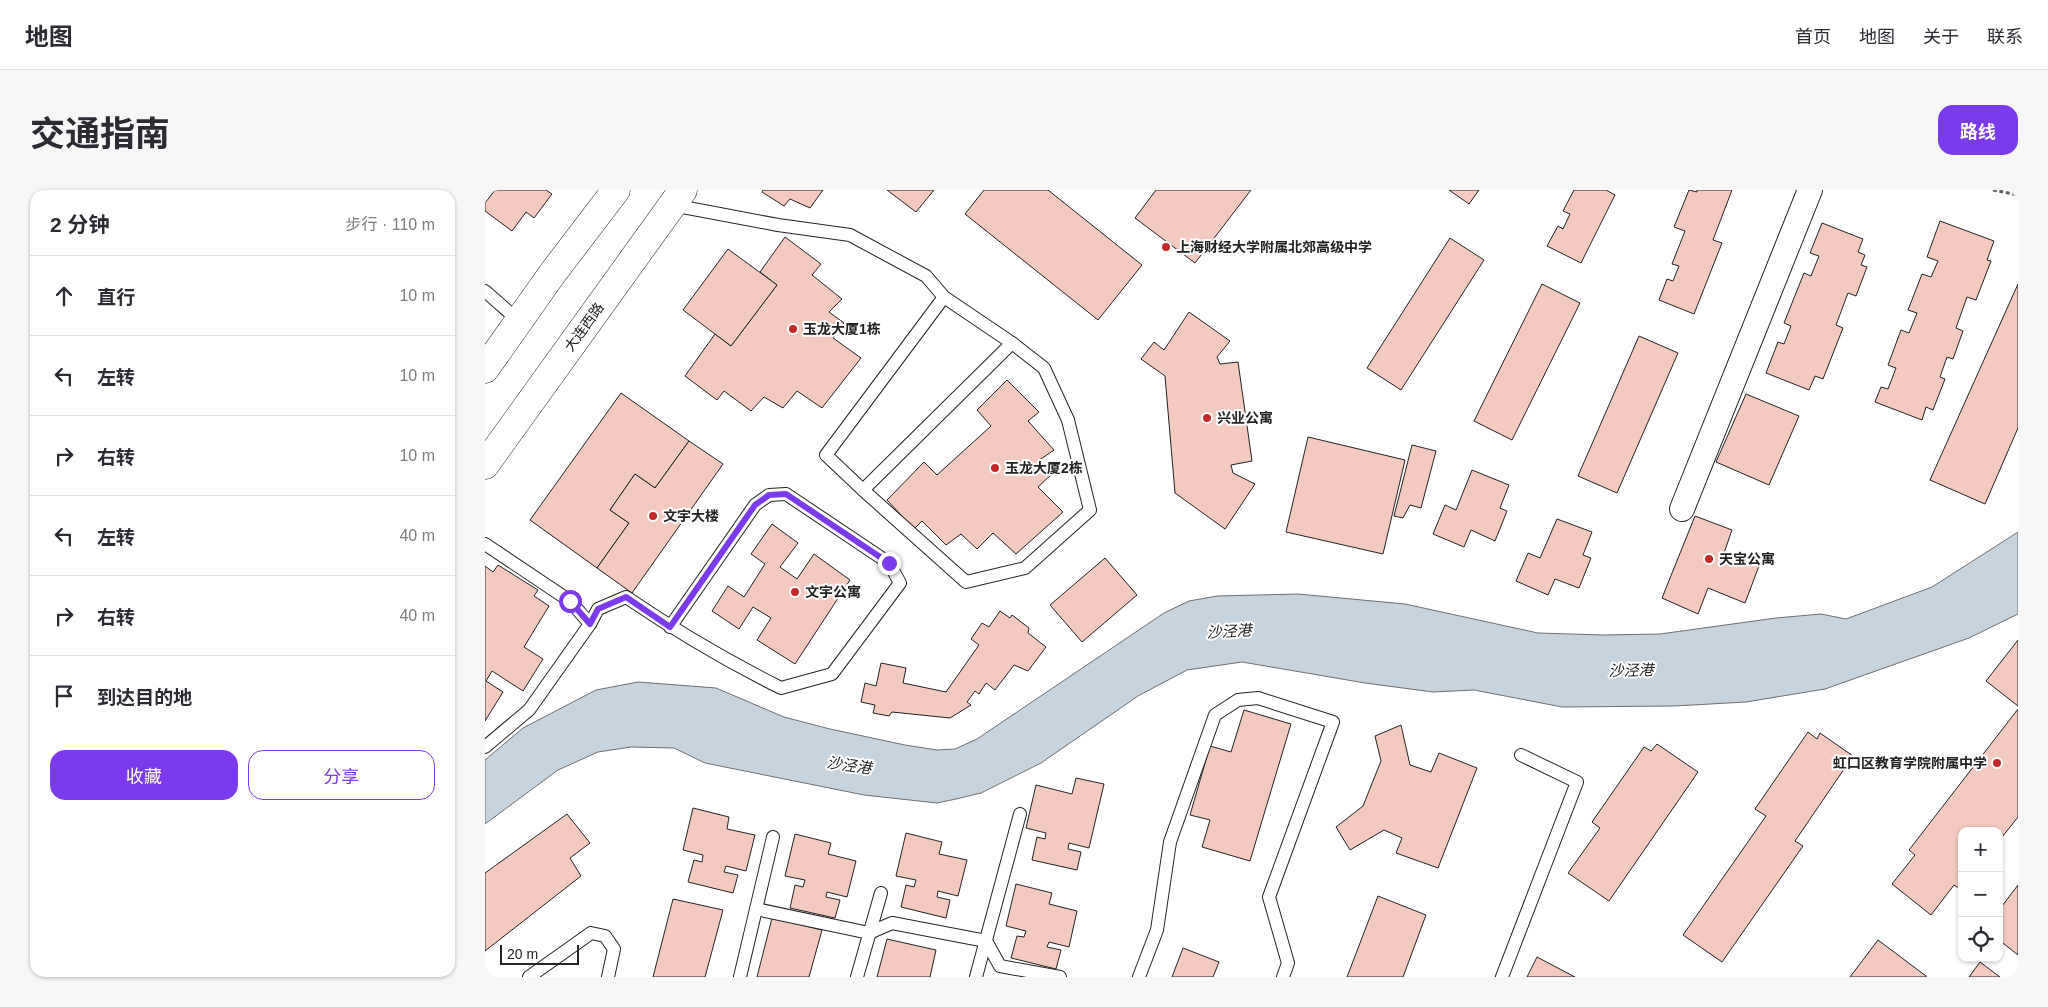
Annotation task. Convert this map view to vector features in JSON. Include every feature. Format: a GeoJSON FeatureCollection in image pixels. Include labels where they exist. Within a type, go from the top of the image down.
{"type":"FeatureCollection","features":[{"type":"Feature","properties":{"kind":"main road"},"geometry":{"type":"LineString","coordinates":[[485,368],[616,190]]}},
{"type":"Feature","properties":{"kind":"main road","name":"大连西路"},"geometry":{"type":"LineString","coordinates":[[485,465],[678,197]]}},
{"type":"Feature","properties":{"kind":"street"},"geometry":{"type":"LineString","coordinates":[[1682,510],[1810,190]]}},
{"type":"Feature","properties":{"kind":"lane"},"geometry":{"type":"LineString","coordinates":[[678,197],[778,224],[850,235],[925,276],[944,297],[1012,343],[1044,368],[1068,420],[1090,510],[1025,568],[967,582],[863,490],[827,455],[944,297]]}},
{"type":"Feature","properties":{"kind":"lane"},"geometry":{"type":"LineString","coordinates":[[485,291],[519,321]]}},
{"type":"Feature","properties":{"kind":"lane"},"geometry":{"type":"LineString","coordinates":[[863,490],[1012,343]]}},
{"type":"Feature","properties":{"kind":"lane"},"geometry":{"type":"LineString","coordinates":[[485,747],[529,710],[590,624],[598,609],[626,597],[670,627],[727,661],[781,688],[833,674],[900,583],[889,563],[786,494],[769,495],[755,505],[670,627]]}},
{"type":"Feature","properties":{"kind":"lane"},"geometry":{"type":"LineString","coordinates":[[485,544],[570,601],[590,624]]}},
{"type":"Feature","properties":{"kind":"lane"},"geometry":{"type":"LineString","coordinates":[[1139,977],[1157,930],[1170,842],[1215,715],[1238,700],[1258,698],[1333,722],[1269,897],[1288,963],[1283,977]]}},
{"type":"Feature","properties":{"kind":"lane"},"geometry":{"type":"LineString","coordinates":[[1502,977],[1577,782],[1521,755]]}},
{"type":"Feature","properties":{"kind":"lane"},"geometry":{"type":"LineString","coordinates":[[976,977],[1020,814]]}},
{"type":"Feature","properties":{"kind":"lane"},"geometry":{"type":"LineString","coordinates":[[740,977],[773,836]]}},
{"type":"Feature","properties":{"kind":"lane"},"geometry":{"type":"LineString","coordinates":[[857,977],[881,893]]}},
{"type":"Feature","properties":{"kind":"lane"},"geometry":{"type":"LineString","coordinates":[[756,909],[869,934],[892,923],[986,941],[1000,966],[1060,977]]}},
{"type":"Feature","properties":{"kind":"lane"},"geometry":{"type":"LineString","coordinates":[[529,977],[591,933],[605,936],[614,949],[608,977]]}},
{"type":"Feature","properties":{"kind":"path"},"geometry":{"type":"LineString","coordinates":[[1993,190],[2018,195]]}},
{"type":"Feature","properties":{"kind":"water","name":"沙泾港"},"geometry":{"type":"Polygon","coordinates":[[[2018,532],[2018,614],[1969,638],[1825,689],[1746,702],[1674,706],[1562,707],[1474,690],[1433,692],[1365,683],[1242,662],[1187,670],[1138,696],[1041,763],[981,793],[956,799],[937,803],[864,795],[705,763],[674,748],[631,747],[598,752],[558,770],[485,824],[485,760],[523,728],[596,690],[638,682],[716,688],[784,717],[830,729],[905,745],[937,750],[955,749],[977,739],[1164,613],[1189,601],[1217,596],[1298,594],[1405,604],[1538,633],[1603,635],[1660,634],[1776,618],[1821,614],[1846,619],[1932,587],[2018,532]]]}},
{"type":"Feature","properties":{"kind":"building"},"geometry":{"type":"Polygon","coordinates":[[[495,190],[546,190],[552,194],[534,218],[526,212],[512,231],[485,211],[485,203],[495,190]]]}},
{"type":"Feature","properties":{"kind":"building"},"geometry":{"type":"Polygon","coordinates":[[[763,190],[823,190],[810,208],[790,199],[784,206],[762,192],[763,190]]]}},
{"type":"Feature","properties":{"kind":"building"},"geometry":{"type":"Polygon","coordinates":[[[887,190],[934,190],[916,212],[887,190]]]}},
{"type":"Feature","properties":{"kind":"building"},"geometry":{"type":"Polygon","coordinates":[[[984,190],[1048,190],[1142,265],[1098,320],[965,214],[984,190]]]}},
{"type":"Feature","properties":{"kind":"building"},"geometry":{"type":"Polygon","coordinates":[[[1156,190],[1251,190],[1195,263],[1135,218],[1156,190]]]}},
{"type":"Feature","properties":{"kind":"building"},"geometry":{"type":"Polygon","coordinates":[[[1449,190],[1479,190],[1469,204],[1449,190]]]}},
{"type":"Feature","properties":{"kind":"building"},"geometry":{"type":"Polygon","coordinates":[[[1574,190],[1606,190],[1615,195],[1581,263],[1547,246],[1558,226],[1563,229],[1570,214],[1563,211],[1574,190]]]}},
{"type":"Feature","properties":{"kind":"building"},"geometry":{"type":"Polygon","coordinates":[[[1689,190],[1697,192],[1697,190],[1732,190],[1713,240],[1722,243],[1694,314],[1659,300],[1667,279],[1673,281],[1679,266],[1672,264],[1685,231],[1674,227],[1689,190]]]}},
{"type":"Feature","properties":{"kind":"building"},"geometry":{"type":"Polygon","coordinates":[[[1940,221],[1994,241],[1987,260],[1991,261],[1976,300],[1967,297],[1956,328],[1963,331],[1953,359],[1947,357],[1940,377],[1945,379],[1933,410],[1926,407],[1922,420],[1875,402],[1881,387],[1888,389],[1896,368],[1888,365],[1901,330],[1909,333],[1917,313],[1908,310],[1922,274],[1931,277],[1938,261],[1927,257],[1940,221]]]}},
{"type":"Feature","properties":{"kind":"building"},"geometry":{"type":"Polygon","coordinates":[[[1822,223],[1863,239],[1858,252],[1865,255],[1861,265],[1867,267],[1856,296],[1848,293],[1836,325],[1843,328],[1823,379],[1815,376],[1809,390],[1766,373],[1778,342],[1784,344],[1791,326],[1784,323],[1804,273],[1811,276],[1819,256],[1810,253],[1822,223]]]}},
{"type":"Feature","properties":{"kind":"building","name":"玉龙大厦1栋"},"geometry":{"type":"Polygon","coordinates":[[[785,237],[821,264],[812,275],[842,299],[829,312],[844,323],[833,338],[861,358],[822,408],[797,391],[783,408],[764,397],[751,411],[724,391],[717,400],[685,376],[715,334],[731,346],[777,285],[760,272],[785,237]]]}},
{"type":"Feature","properties":{"kind":"building"},"geometry":{"type":"Polygon","coordinates":[[[1450,238],[1484,260],[1401,390],[1367,368],[1450,238]]]}},
{"type":"Feature","properties":{"kind":"building"},"geometry":{"type":"Polygon","coordinates":[[[728,249],[777,285],[731,346],[683,310],[728,249]]]}},
{"type":"Feature","properties":{"kind":"building"},"geometry":{"type":"Polygon","coordinates":[[[1542,284],[1580,303],[1512,440],[1474,421],[1542,284]]]}},
{"type":"Feature","properties":{"kind":"building"},"geometry":{"type":"Polygon","coordinates":[[[2018,284],[2018,428],[1985,504],[1930,480],[2018,284]]]}},
{"type":"Feature","properties":{"kind":"building","name":"兴业公寓"},"geometry":{"type":"Polygon","coordinates":[[[1189,312],[1230,341],[1217,357],[1220,364],[1238,362],[1252,461],[1231,465],[1233,473],[1255,484],[1225,529],[1175,493],[1165,376],[1141,359],[1154,342],[1164,350],[1189,312]]]}},
{"type":"Feature","properties":{"kind":"building"},"geometry":{"type":"Polygon","coordinates":[[[1639,336],[1678,353],[1617,493],[1578,476],[1639,336]]]}},
{"type":"Feature","properties":{"kind":"building","name":"玉龙大厦2栋"},"geometry":{"type":"Polygon","coordinates":[[[1007,380],[1039,412],[1028,421],[1054,450],[1038,461],[1052,474],[1038,487],[1063,512],[1016,554],[993,533],[977,549],[961,534],[946,545],[922,521],[914,529],[887,500],[924,462],[937,475],[991,426],[977,410],[1007,380]]]}},
{"type":"Feature","properties":{"kind":"building"},"geometry":{"type":"Polygon","coordinates":[[[621,393],[689,441],[655,488],[635,474],[610,510],[629,523],[597,568],[530,520],[621,393]]]}},
{"type":"Feature","properties":{"kind":"building"},"geometry":{"type":"Polygon","coordinates":[[[1746,394],[1799,416],[1769,485],[1716,462],[1746,394]]]}},
{"type":"Feature","properties":{"kind":"building"},"geometry":{"type":"Polygon","coordinates":[[[1308,437],[1405,460],[1383,554],[1286,532],[1308,437]]]}},
{"type":"Feature","properties":{"kind":"building","name":"文宇大楼"},"geometry":{"type":"Polygon","coordinates":[[[689,441],[723,464],[632,593],[597,568],[629,523],[610,510],[635,474],[655,488],[689,441]]]}},
{"type":"Feature","properties":{"kind":"building"},"geometry":{"type":"Polygon","coordinates":[[[1412,445],[1436,451],[1421,508],[1410,505],[1403,518],[1394,516],[1412,445]]]}},
{"type":"Feature","properties":{"kind":"building"},"geometry":{"type":"Polygon","coordinates":[[[1472,470],[1509,485],[1500,508],[1507,511],[1495,541],[1471,530],[1464,547],[1433,534],[1445,505],[1456,510],[1472,470]]]}},
{"type":"Feature","properties":{"kind":"building","name":"天宝公寓"},"geometry":{"type":"Polygon","coordinates":[[[1695,516],[1732,530],[1724,553],[1759,566],[1745,603],[1708,588],[1698,614],[1662,598],[1695,516]]]}},
{"type":"Feature","properties":{"kind":"building"},"geometry":{"type":"Polygon","coordinates":[[[1557,519],[1592,532],[1583,555],[1591,558],[1579,588],[1555,579],[1548,595],[1516,581],[1528,553],[1540,558],[1557,519]]]}},
{"type":"Feature","properties":{"kind":"building","name":"文宇公寓"},"geometry":{"type":"Polygon","coordinates":[[[772,524],[798,543],[780,567],[797,579],[814,554],[850,580],[795,664],[757,640],[771,618],[753,607],[739,629],[712,611],[728,586],[744,597],[765,564],[751,554],[772,524]]]}},
{"type":"Feature","properties":{"kind":"building"},"geometry":{"type":"Polygon","coordinates":[[[1105,558],[1137,595],[1082,642],[1050,605],[1105,558]]]}},
{"type":"Feature","properties":{"kind":"building"},"geometry":{"type":"Polygon","coordinates":[[[498,565],[538,590],[534,596],[549,606],[524,647],[543,659],[523,691],[492,671],[486,681],[503,692],[485,721],[485,566],[493,572],[498,565]]]}},
{"type":"Feature","properties":{"kind":"building"},"geometry":{"type":"Polygon","coordinates":[[[1000,611],[1010,618],[1012,615],[1029,628],[1028,633],[1046,647],[1028,671],[1014,665],[995,690],[986,683],[979,694],[975,691],[967,702],[971,705],[950,718],[892,712],[889,716],[873,713],[875,705],[861,702],[865,683],[876,686],[881,663],[906,668],[903,683],[946,692],[979,645],[971,639],[982,623],[989,627],[1000,611]]]}},
{"type":"Feature","properties":{"kind":"building"},"geometry":{"type":"Polygon","coordinates":[[[2018,640],[2018,706],[1986,681],[2018,640]]]}},
{"type":"Feature","properties":{"kind":"building","name":"虹口区教育学院附属中学"},"geometry":{"type":"Polygon","coordinates":[[[2018,709],[2018,817],[2003,836],[2003,827],[1958,827],[1958,888],[1954,885],[1931,915],[1892,884],[1915,855],[1909,850],[2018,709]]]}},
{"type":"Feature","properties":{"kind":"building"},"geometry":{"type":"Polygon","coordinates":[[[1244,710],[1291,724],[1250,861],[1202,847],[1210,820],[1190,815],[1210,746],[1231,752],[1244,710]]]}},
{"type":"Feature","properties":{"kind":"building"},"geometry":{"type":"Polygon","coordinates":[[[1401,725],[1410,765],[1431,772],[1439,753],[1477,768],[1438,868],[1396,853],[1402,838],[1384,830],[1350,850],[1336,827],[1363,806],[1381,761],[1375,736],[1401,725]]]}},
{"type":"Feature","properties":{"kind":"building"},"geometry":{"type":"Polygon","coordinates":[[[1808,732],[1817,739],[1820,733],[1853,756],[1795,841],[1803,846],[1722,962],[1683,935],[1766,816],[1755,809],[1808,732]]]}},
{"type":"Feature","properties":{"kind":"building"},"geometry":{"type":"Polygon","coordinates":[[[1657,744],[1698,772],[1609,901],[1568,873],[1600,828],[1592,822],[1644,747],[1651,751],[1657,744]]]}},
{"type":"Feature","properties":{"kind":"building"},"geometry":{"type":"Polygon","coordinates":[[[1076,778],[1104,784],[1089,848],[1069,843],[1068,849],[1081,852],[1077,870],[1032,860],[1037,837],[1045,839],[1046,833],[1026,828],[1036,785],[1072,794],[1076,778]]]}},
{"type":"Feature","properties":{"kind":"building"},"geometry":{"type":"Polygon","coordinates":[[[693,808],[729,817],[727,829],[755,835],[746,871],[726,866],[724,872],[738,875],[733,893],[688,882],[694,860],[702,862],[703,855],[683,850],[693,808]]]}},
{"type":"Feature","properties":{"kind":"building"},"geometry":{"type":"Polygon","coordinates":[[[567,814],[590,843],[570,858],[581,876],[485,951],[485,873],[567,814]]]}},
{"type":"Feature","properties":{"kind":"building"},"geometry":{"type":"Polygon","coordinates":[[[906,833],[942,842],[939,854],[967,860],[958,896],[938,891],[937,897],[950,900],[946,918],[901,907],[906,885],[914,887],[916,880],[896,876],[906,833]]]}},
{"type":"Feature","properties":{"kind":"building"},"geometry":{"type":"Polygon","coordinates":[[[795,834],[831,843],[828,854],[856,861],[847,897],[827,892],[826,897],[840,900],[835,918],[790,908],[795,885],[803,887],[805,880],[785,876],[795,834]]]}},
{"type":"Feature","properties":{"kind":"building"},"geometry":{"type":"Polygon","coordinates":[[[1016,884],[1052,893],[1049,904],[1077,911],[1069,947],[1049,942],[1047,947],[1061,950],[1056,969],[1011,958],[1017,936],[1024,937],[1026,931],[1006,926],[1016,884]]]}},
{"type":"Feature","properties":{"kind":"building"},"geometry":{"type":"Polygon","coordinates":[[[2018,885],[2018,955],[2003,943],[2003,905],[2018,885]]]}},
{"type":"Feature","properties":{"kind":"building"},"geometry":{"type":"Polygon","coordinates":[[[1378,896],[1426,915],[1403,977],[1347,977],[1378,896]]]}},
{"type":"Feature","properties":{"kind":"building"},"geometry":{"type":"Polygon","coordinates":[[[673,899],[723,910],[705,977],[653,977],[673,899]]]}},
{"type":"Feature","properties":{"kind":"building"},"geometry":{"type":"Polygon","coordinates":[[[772,918],[822,930],[809,977],[757,977],[772,918]]]}},
{"type":"Feature","properties":{"kind":"building"},"geometry":{"type":"Polygon","coordinates":[[[887,939],[936,950],[930,977],[877,977],[887,939]]]}},
{"type":"Feature","properties":{"kind":"building"},"geometry":{"type":"Polygon","coordinates":[[[1878,940],[1926,976],[1926,977],[1850,977],[1878,940]]]}},
{"type":"Feature","properties":{"kind":"building"},"geometry":{"type":"Polygon","coordinates":[[[1183,948],[1219,962],[1213,977],[1172,977],[1183,948]]]}},
{"type":"Feature","properties":{"kind":"building"},"geometry":{"type":"Polygon","coordinates":[[[1537,957],[1575,977],[1527,977],[1537,957]]]}},
{"type":"Feature","properties":{"kind":"building"},"geometry":{"type":"Polygon","coordinates":[[[1980,962],[2000,977],[1969,977],[1980,962]]]}},
{"type":"Feature","properties":{"kind":"place","name":"上海财经大学附属北郊高级中学"},"geometry":{"type":"Point","coordinates":[1166,247]}},
{"type":"Feature","properties":{"kind":"place","name":"玉龙大厦1栋"},"geometry":{"type":"Point","coordinates":[793,329]}},
{"type":"Feature","properties":{"kind":"place","name":"兴业公寓"},"geometry":{"type":"Point","coordinates":[1207,418]}},
{"type":"Feature","properties":{"kind":"place","name":"玉龙大厦2栋"},"geometry":{"type":"Point","coordinates":[995,468]}},
{"type":"Feature","properties":{"kind":"place","name":"文宇大楼"},"geometry":{"type":"Point","coordinates":[653,516]}},
{"type":"Feature","properties":{"kind":"place","name":"天宝公寓"},"geometry":{"type":"Point","coordinates":[1709,559]}},
{"type":"Feature","properties":{"kind":"place","name":"文宇公寓"},"geometry":{"type":"Point","coordinates":[795,592]}},
{"type":"Feature","properties":{"kind":"place","name":"虹口区教育学院附属中学"},"geometry":{"type":"Point","coordinates":[1997,763]}},
{"type":"Feature","properties":{"kind":"route"},"geometry":{"type":"LineString","coordinates":[[570,601],[590,624],[598,609],[626,597],[670,627],[755,505],[769,495],[786,494],[889,563]]}}]}
